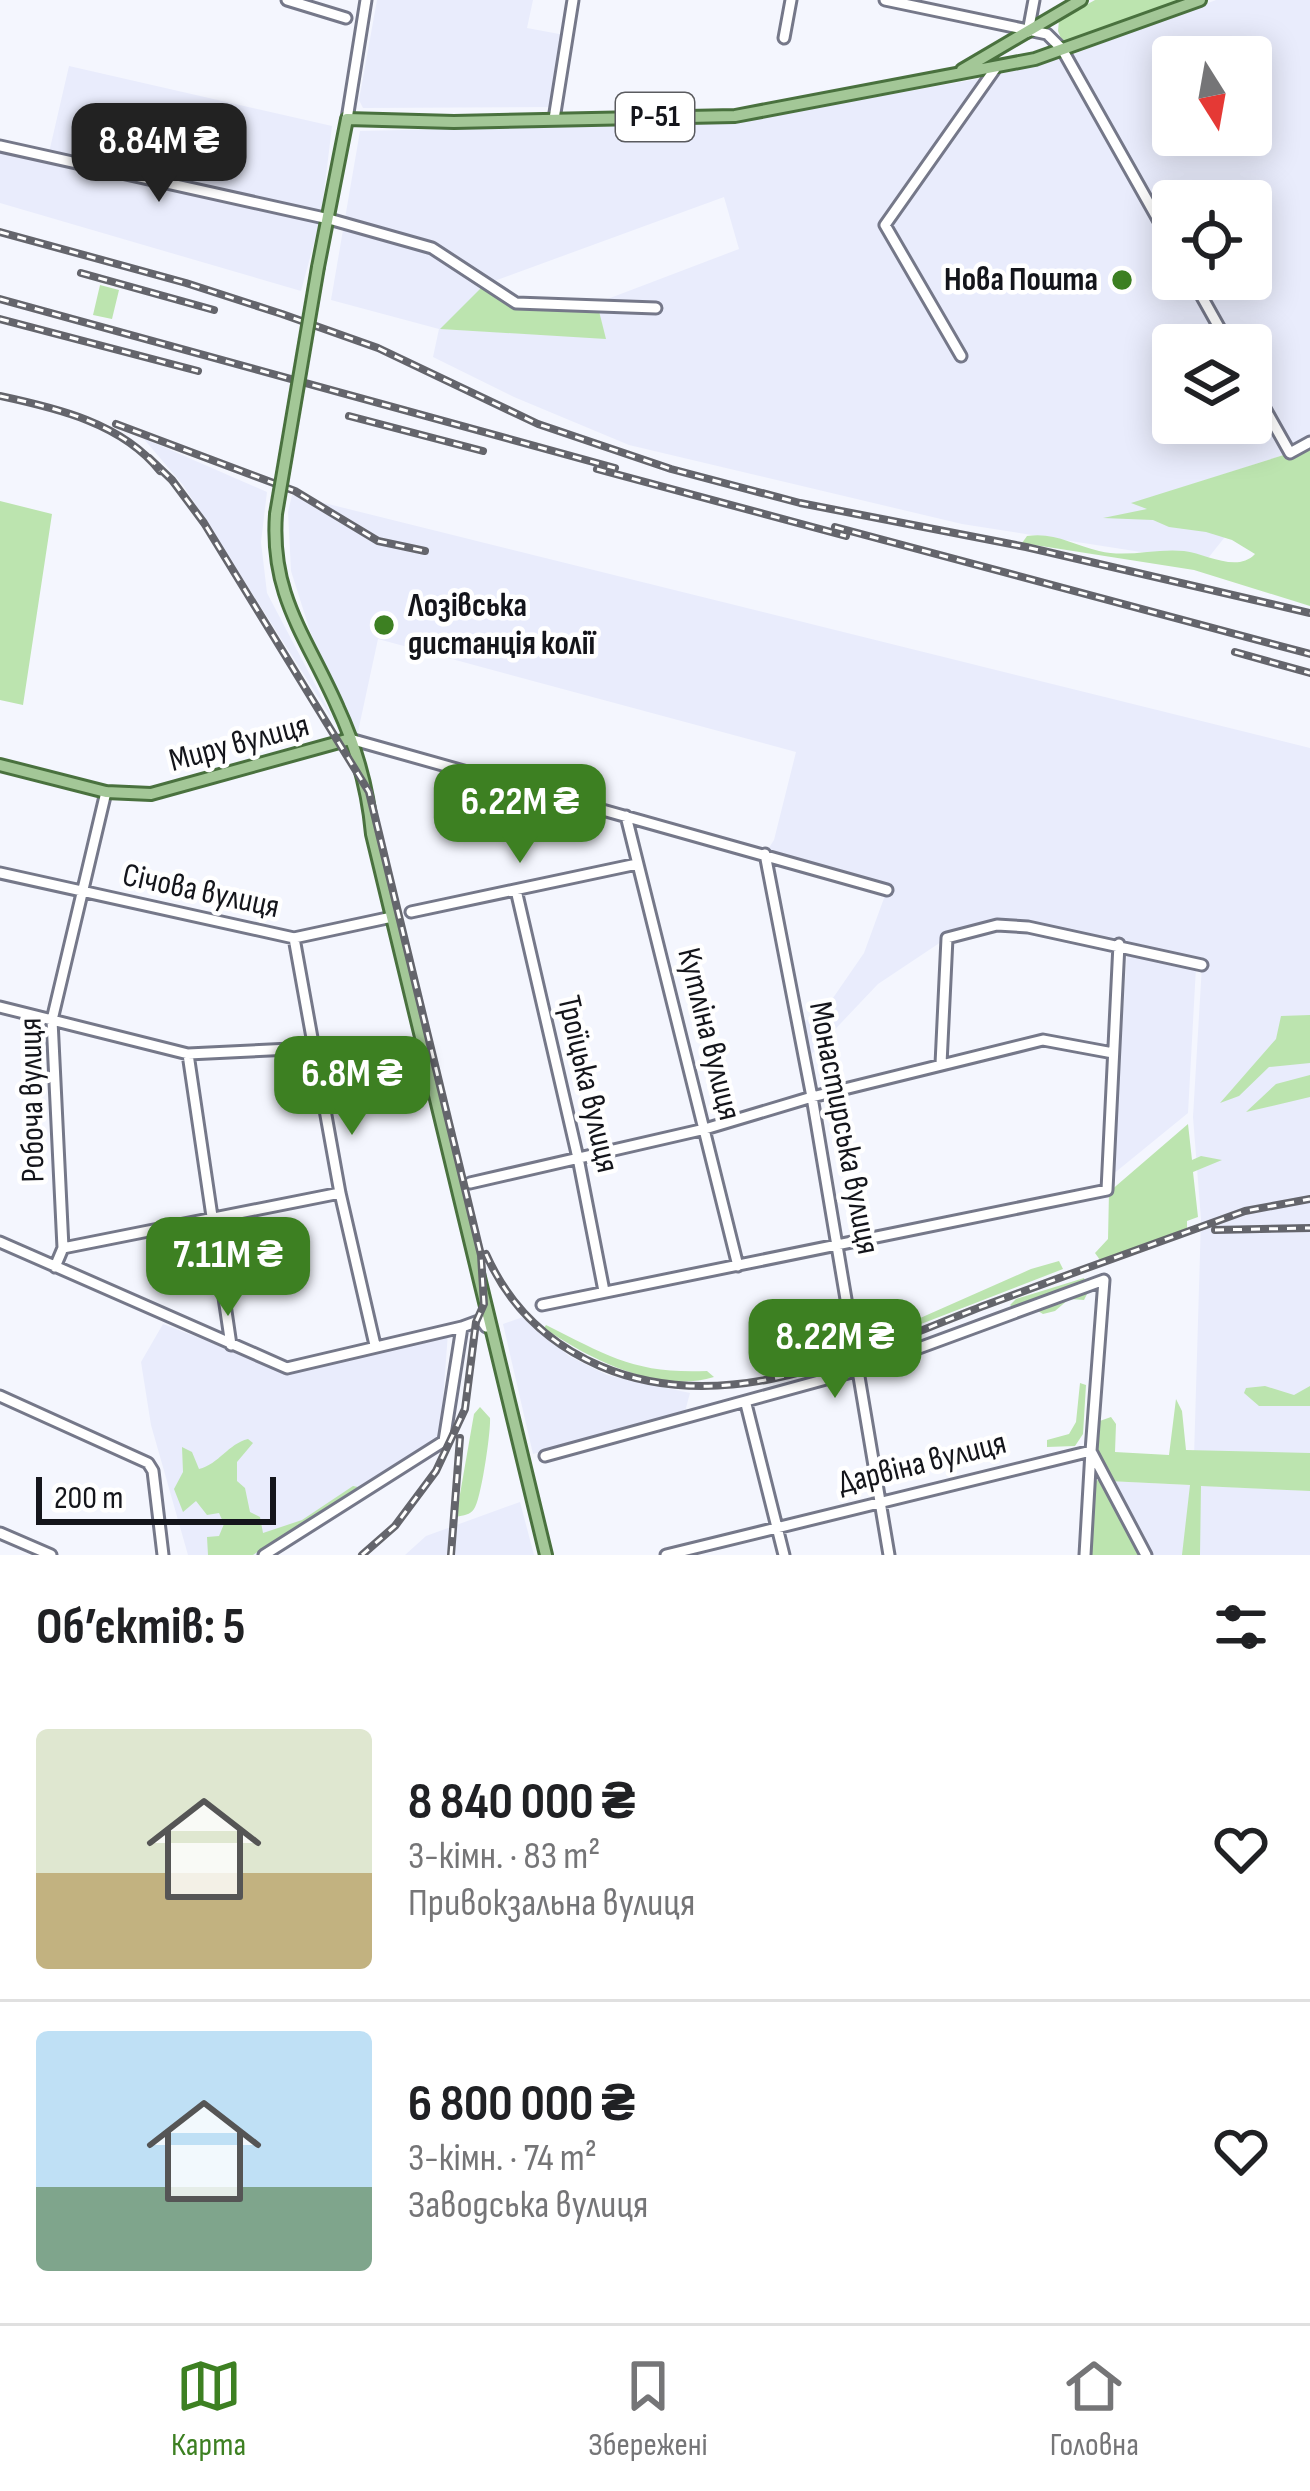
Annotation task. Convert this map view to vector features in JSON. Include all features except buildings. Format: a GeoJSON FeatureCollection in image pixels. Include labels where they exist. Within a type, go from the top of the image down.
{"type":"FeatureCollection","features":[{"type":"Feature","properties":{"kind":"main road","name":"Р-51"},"geometry":{"type":"LineString","coordinates":[[959,72],[1081,0]]}},
{"type":"Feature","properties":{"kind":"main road","name":"Р-51"},"geometry":{"type":"LineString","coordinates":[[347,119],[735,116],[995,69],[1200,0]]}},
{"type":"Feature","properties":{"kind":"main road"},"geometry":{"type":"LineString","coordinates":[[347,119],[273,551],[281,591],[369,792],[372,834],[546,1555]]}},
{"type":"Feature","properties":{"kind":"main road","name":"Миру вулиця"},"geometry":{"type":"LineString","coordinates":[[0,765],[106,792],[151,794],[350,740]]}},
{"type":"Feature","properties":{"kind":"street"},"geometry":{"type":"LineString","coordinates":[[287,0],[346,18]]}},
{"type":"Feature","properties":{"kind":"street"},"geometry":{"type":"LineString","coordinates":[[347,119],[366,0]]}},
{"type":"Feature","properties":{"kind":"street"},"geometry":{"type":"LineString","coordinates":[[554,119],[573,0]]}},
{"type":"Feature","properties":{"kind":"street"},"geometry":{"type":"LineString","coordinates":[[784,38],[790,0]]}},
{"type":"Feature","properties":{"kind":"street"},"geometry":{"type":"LineString","coordinates":[[885,0],[1047,34],[1061,49],[1152,209]]}},
{"type":"Feature","properties":{"kind":"street"},"geometry":{"type":"LineString","coordinates":[[1028,32],[1034,0]]}},
{"type":"Feature","properties":{"kind":"street"},"geometry":{"type":"LineString","coordinates":[[961,356],[885,226],[995,69]]}},
{"type":"Feature","properties":{"kind":"street"},"geometry":{"type":"LineString","coordinates":[[0,146],[329,219],[432,248],[516,303],[656,308]]}},
{"type":"Feature","properties":{"kind":"street"},"geometry":{"type":"LineString","coordinates":[[1272,421],[1290,453],[1310,442]]}},
{"type":"Feature","properties":{"kind":"street"},"geometry":{"type":"LineString","coordinates":[[350,740],[887,890]]}},
{"type":"Feature","properties":{"kind":"street","name":"Робоча вулиця"},"geometry":{"type":"LineString","coordinates":[[55,1267],[63,1248],[52,1020],[106,792]]}},
{"type":"Feature","properties":{"kind":"street","name":"Кутліна вулиця"},"geometry":{"type":"LineString","coordinates":[[626,816],[739,1266]]}},
{"type":"Feature","properties":{"kind":"street","name":"Монастирська вулиця"},"geometry":{"type":"LineString","coordinates":[[764,854],[839,1246],[890,1555]]}},
{"type":"Feature","properties":{"kind":"street"},"geometry":{"type":"LineString","coordinates":[[411,912],[637,863]]}},
{"type":"Feature","properties":{"kind":"street","name":"Січова вулиця"},"geometry":{"type":"LineString","coordinates":[[0,873],[294,938],[392,916]]}},
{"type":"Feature","properties":{"kind":"street","name":"Троїцька вулиця"},"geometry":{"type":"LineString","coordinates":[[516,890],[604,1291]]}},
{"type":"Feature","properties":{"kind":"street"},"geometry":{"type":"LineString","coordinates":[[941,1064],[947,938],[997,926],[1028,926],[1202,964]]}},
{"type":"Feature","properties":{"kind":"street"},"geometry":{"type":"LineString","coordinates":[[294,938],[340,1193],[375,1345]]}},
{"type":"Feature","properties":{"kind":"street"},"geometry":{"type":"LineString","coordinates":[[542,1305],[1106,1190],[1119,944]]}},
{"type":"Feature","properties":{"kind":"street"},"geometry":{"type":"LineString","coordinates":[[0,1007],[188,1054],[312,1048]]}},
{"type":"Feature","properties":{"kind":"street"},"geometry":{"type":"LineString","coordinates":[[470,1183],[705,1129],[812,1097],[1043,1040],[1113,1053]]}},
{"type":"Feature","properties":{"kind":"street"},"geometry":{"type":"LineString","coordinates":[[188,1054],[231,1345]]}},
{"type":"Feature","properties":{"kind":"street"},"geometry":{"type":"LineString","coordinates":[[63,1248],[340,1193]]}},
{"type":"Feature","properties":{"kind":"street"},"geometry":{"type":"LineString","coordinates":[[0,1241],[287,1368],[481,1320],[486,1328]]}},
{"type":"Feature","properties":{"kind":"street"},"geometry":{"type":"LineString","coordinates":[[545,1456],[859,1370],[1104,1280],[1085,1555]]}},
{"type":"Feature","properties":{"kind":"street"},"geometry":{"type":"LineString","coordinates":[[264,1555],[444,1441],[462,1327]]}},
{"type":"Feature","properties":{"kind":"street"},"geometry":{"type":"LineString","coordinates":[[0,1396],[148,1463],[153,1471],[163,1555]]}},
{"type":"Feature","properties":{"kind":"street"},"geometry":{"type":"LineString","coordinates":[[746,1404],[784,1555]]}},
{"type":"Feature","properties":{"kind":"street"},"geometry":{"type":"LineString","coordinates":[[1090,1451],[1146,1555]]}},
{"type":"Feature","properties":{"kind":"street","name":"Дарвіна вулиця"},"geometry":{"type":"LineString","coordinates":[[666,1555],[1090,1451]]}},
{"type":"Feature","properties":{"kind":"street"},"geometry":{"type":"LineString","coordinates":[[0,1533],[50,1555]]}},
{"type":"Feature","properties":{"kind":"shaded area"},"geometry":{"type":"Polygon","coordinates":[[[377,0],[533,0],[527,28],[570,36],[558,107],[363,108],[359,100],[377,0]]]}},
{"type":"Feature","properties":{"kind":"shaded area"},"geometry":{"type":"Polygon","coordinates":[[[1216,0],[1310,0],[1310,442],[1290,453],[1134,503],[1232,528],[1205,562],[962,524],[629,445],[433,357],[439,329],[331,300],[360,131],[734,122],[989,77],[1066,57],[1216,0]],[[724,197],[486,284],[441,329],[605,338],[597,303],[739,249],[724,197]]]}},
{"type":"Feature","properties":{"kind":"shaded area"},"geometry":{"type":"Polygon","coordinates":[[[69,66],[332,126],[321,217],[301,291],[0,203],[0,146],[48,157],[69,66]]]}},
{"type":"Feature","properties":{"kind":"shaded area"},"geometry":{"type":"Polygon","coordinates":[[[143,438],[267,492],[261,542],[267,593],[338,728],[183,485],[143,438]]]}},
{"type":"Feature","properties":{"kind":"shaded area"},"geometry":{"type":"Polygon","coordinates":[[[292,495],[1310,748],[1310,1455],[1194,1457],[1201,1219],[1193,1117],[1202,965],[997,925],[947,938],[878,984],[804,1062],[797,1025],[824,1011],[864,953],[887,890],[765,854],[774,840],[796,752],[378,639],[356,741],[310,631],[291,571],[288,512],[292,495]]]}},
{"type":"Feature","properties":{"kind":"shaded area"},"geometry":{"type":"Polygon","coordinates":[[[1127,953],[1196,967],[1188,1113],[1112,1175],[1127,953]]]}},
{"type":"Feature","properties":{"kind":"shaded area"},"geometry":{"type":"Polygon","coordinates":[[[523,1317],[569,1356],[607,1375],[690,1393],[683,1419],[533,1454],[503,1324],[523,1317]]]}},
{"type":"Feature","properties":{"kind":"shaded area"},"geometry":{"type":"Polygon","coordinates":[[[163,1324],[288,1372],[448,1333],[440,1439],[262,1555],[188,1555],[151,1425],[141,1362],[163,1324]]]}},
{"type":"Feature","properties":{"kind":"shaded area"},"geometry":{"type":"Polygon","coordinates":[[[1108,1481],[1310,1491],[1310,1555],[1149,1555],[1108,1481]]]}},
{"type":"Feature","properties":{"kind":"shaded area"},"geometry":{"type":"Polygon","coordinates":[[[520,1502],[534,1555],[405,1555],[426,1536],[520,1502]]]}},
{"type":"Feature","properties":{"kind":"green space"},"geometry":{"type":"Polygon","coordinates":[[[1095,0],[1185,0],[1063,43],[1059,20],[1095,0]]]}},
{"type":"Feature","properties":{"kind":"green space"},"geometry":{"type":"Polygon","coordinates":[[[486,283],[516,303],[597,303],[606,339],[440,329],[486,283]]]}},
{"type":"Feature","properties":{"kind":"green space"},"geometry":{"type":"Polygon","coordinates":[[[100,285],[119,290],[112,319],[93,315],[100,285]]]}},
{"type":"Feature","properties":{"kind":"green space"},"geometry":{"type":"Polygon","coordinates":[[[1310,442],[1310,606],[1194,570],[1022,543],[1027,536],[1046,536],[1110,553],[1173,550],[1240,562],[1255,554],[1232,540],[1153,520],[1103,518],[1147,509],[1131,503],[1290,453],[1310,442]]]}},
{"type":"Feature","properties":{"kind":"green space"},"geometry":{"type":"Polygon","coordinates":[[[0,501],[52,514],[23,705],[0,700],[0,501]]]}},
{"type":"Feature","properties":{"kind":"green space"},"geometry":{"type":"Polygon","coordinates":[[[1310,1015],[1310,1063],[1269,1067],[1239,1096],[1220,1103],[1276,1039],[1281,1016],[1310,1015]]]}},
{"type":"Feature","properties":{"kind":"green space"},"geometry":{"type":"Polygon","coordinates":[[[1310,1075],[1310,1097],[1246,1112],[1276,1084],[1310,1075]]]}},
{"type":"Feature","properties":{"kind":"green space"},"geometry":{"type":"Polygon","coordinates":[[[1188,1124],[1192,1160],[1201,1156],[1222,1160],[1193,1172],[1198,1217],[1187,1221],[1187,1230],[1100,1260],[1095,1253],[1108,1239],[1109,1192],[1188,1124]]]}},
{"type":"Feature","properties":{"kind":"green space"},"geometry":{"type":"Polygon","coordinates":[[[1059,1261],[1063,1269],[875,1338],[1031,1269],[1059,1261]]]}},
{"type":"Feature","properties":{"kind":"green space"},"geometry":{"type":"Polygon","coordinates":[[[1084,1278],[1089,1290],[1084,1300],[1069,1299],[1055,1311],[1043,1314],[1010,1305],[1016,1299],[1084,1278]]]}},
{"type":"Feature","properties":{"kind":"green space"},"geometry":{"type":"Polygon","coordinates":[[[544,1328],[623,1361],[707,1371],[714,1377],[670,1381],[647,1377],[603,1362],[544,1328]]]}},
{"type":"Feature","properties":{"kind":"green space"},"geometry":{"type":"Polygon","coordinates":[[[1080,1383],[1086,1385],[1083,1434],[1075,1446],[1047,1447],[1047,1440],[1069,1434],[1076,1422],[1080,1383]]]}},
{"type":"Feature","properties":{"kind":"green space"},"geometry":{"type":"Polygon","coordinates":[[[1265,1386],[1294,1395],[1310,1386],[1310,1406],[1259,1406],[1244,1393],[1246,1388],[1265,1386]]]}},
{"type":"Feature","properties":{"kind":"green space"},"geometry":{"type":"Polygon","coordinates":[[[1176,1399],[1186,1450],[1310,1453],[1310,1491],[1201,1486],[1200,1555],[1182,1555],[1190,1485],[1108,1481],[1094,1451],[1097,1422],[1111,1417],[1116,1424],[1115,1452],[1169,1455],[1176,1399]]]}},
{"type":"Feature","properties":{"kind":"green space"},"geometry":{"type":"Polygon","coordinates":[[[480,1407],[490,1418],[480,1493],[472,1511],[456,1517],[474,1414],[480,1407]]]}},
{"type":"Feature","properties":{"kind":"green space"},"geometry":{"type":"Polygon","coordinates":[[[248,1439],[253,1443],[237,1462],[237,1481],[245,1488],[250,1512],[260,1517],[263,1533],[302,1520],[358,1487],[253,1555],[208,1555],[207,1537],[219,1536],[224,1524],[219,1513],[207,1515],[196,1501],[183,1512],[174,1489],[183,1472],[182,1447],[192,1452],[199,1469],[248,1439]]]}},
{"type":"Feature","properties":{"kind":"green space"},"geometry":{"type":"Polygon","coordinates":[[[1103,1479],[1138,1555],[1089,1555],[1094,1481],[1103,1479]]]}},
{"type":"Feature","properties":{"kind":"railway"},"geometry":{"type":"LineString","coordinates":[[0,232],[282,314],[378,348],[538,424],[671,469],[800,503],[1026,547],[1310,613]]}},
{"type":"Feature","properties":{"kind":"railway"},"geometry":{"type":"LineString","coordinates":[[81,273],[214,310]]}},
{"type":"Feature","properties":{"kind":"railway"},"geometry":{"type":"LineString","coordinates":[[0,299],[615,468]]}},
{"type":"Feature","properties":{"kind":"railway"},"geometry":{"type":"LineString","coordinates":[[0,319],[198,371]]}},
{"type":"Feature","properties":{"kind":"railway"},"geometry":{"type":"LineString","coordinates":[[0,396],[65,412],[107,429],[145,454],[160,471]]}},
{"type":"Feature","properties":{"kind":"railway"},"geometry":{"type":"LineString","coordinates":[[349,416],[483,451]]}},
{"type":"Feature","properties":{"kind":"railway"},"geometry":{"type":"LineString","coordinates":[[116,424],[295,491],[378,541],[425,551]]}},
{"type":"Feature","properties":{"kind":"railway"},"geometry":{"type":"LineString","coordinates":[[149,458],[204,523],[369,792],[481,1255],[484,1304],[476,1322],[465,1409],[436,1471],[395,1526],[362,1555]]}},
{"type":"Feature","properties":{"kind":"railway"},"geometry":{"type":"LineString","coordinates":[[597,469],[846,536]]}},
{"type":"Feature","properties":{"kind":"railway"},"geometry":{"type":"LineString","coordinates":[[835,527],[1310,654]]}},
{"type":"Feature","properties":{"kind":"railway"},"geometry":{"type":"LineString","coordinates":[[1235,652],[1310,673]]}},
{"type":"Feature","properties":{"kind":"railway"},"geometry":{"type":"LineString","coordinates":[[486,1254],[518,1306],[581,1357],[649,1381],[698,1386],[747,1383],[845,1359],[1245,1211],[1310,1199]]}},
{"type":"Feature","properties":{"kind":"railway"},"geometry":{"type":"LineString","coordinates":[[1215,1230],[1310,1228]]}},
{"type":"Feature","properties":{"kind":"railway"},"geometry":{"type":"LineString","coordinates":[[451,1555],[460,1438]]}},
{"type":"Feature","properties":{"kind":"place","name":"Нова Пошта"},"geometry":{"type":"Point","coordinates":[1122,280]}},
{"type":"Feature","properties":{"kind":"place","name":"Лозівська дистанція колії"},"geometry":{"type":"Point","coordinates":[384,625]}}]}
